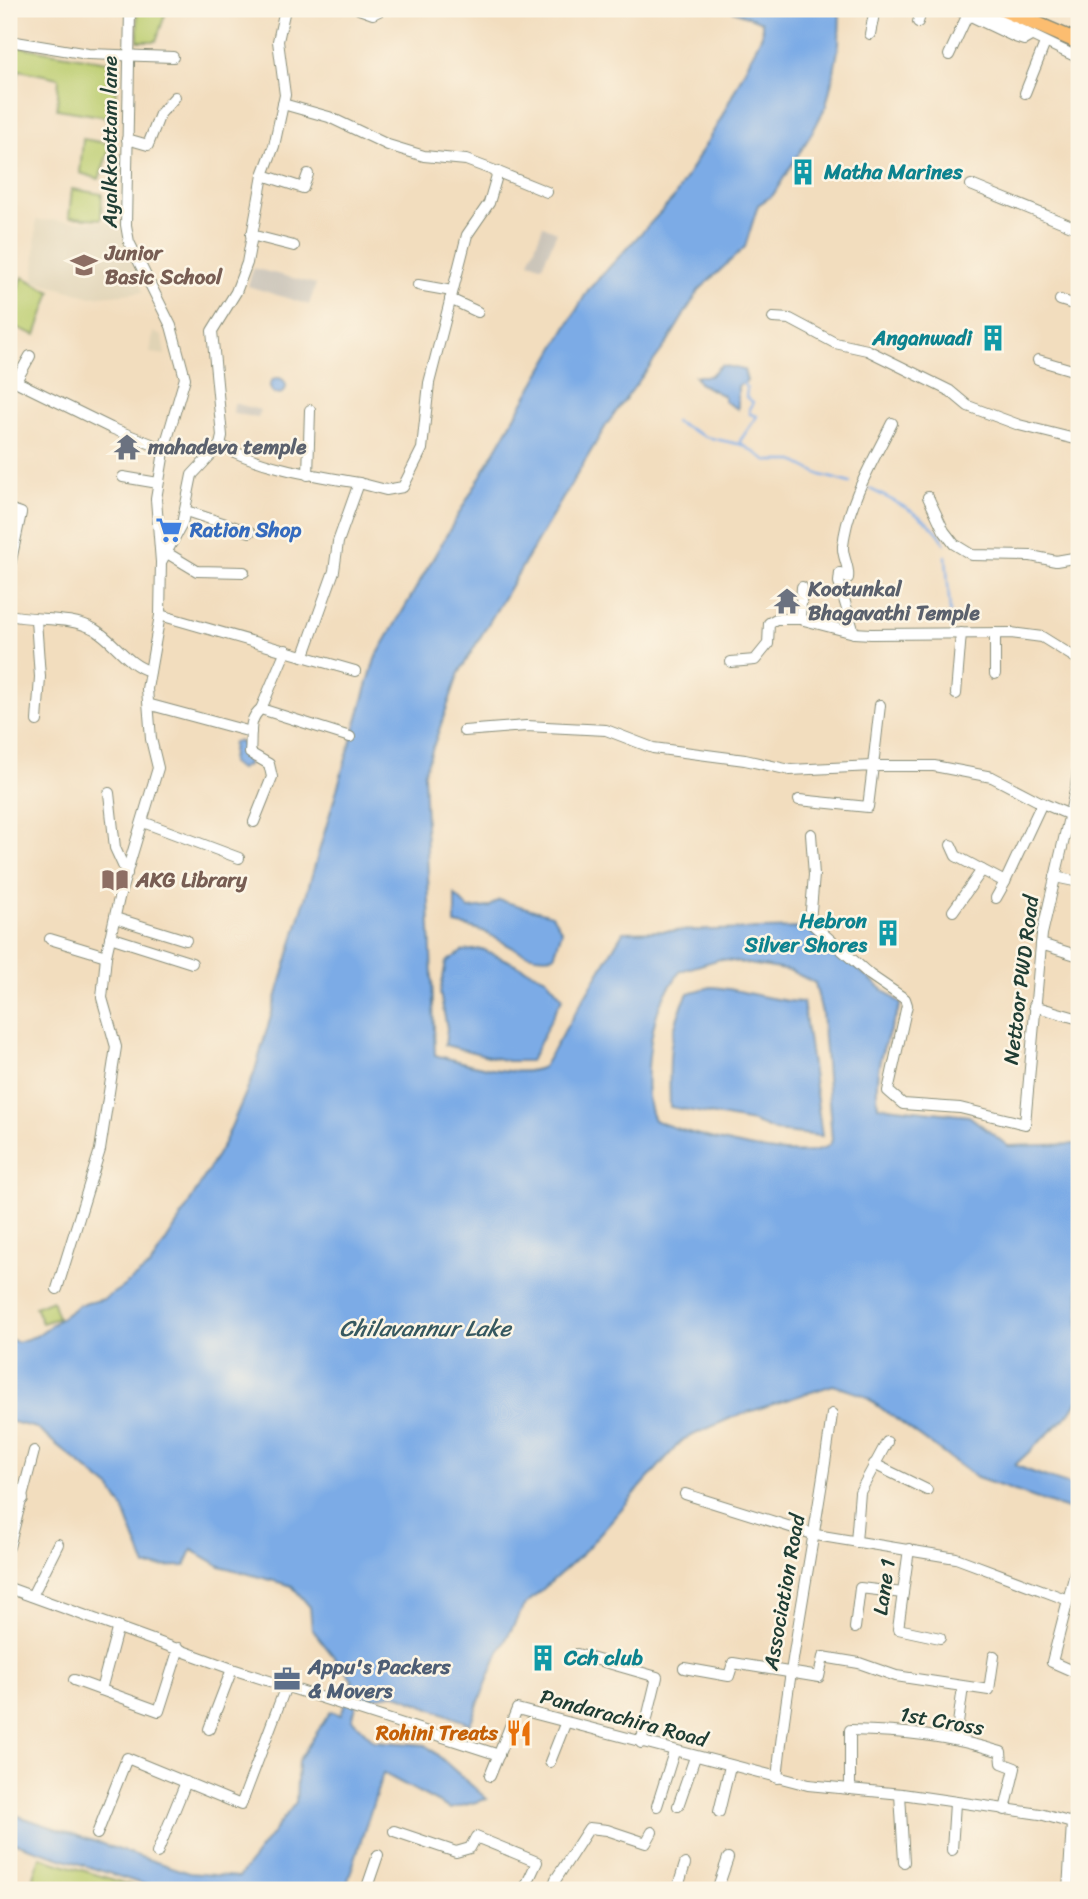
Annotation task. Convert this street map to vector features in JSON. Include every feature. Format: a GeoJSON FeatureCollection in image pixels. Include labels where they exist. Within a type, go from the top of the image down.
{"type":"FeatureCollection","features":[{"type":"Feature","properties":{"kind":"highway"},"geometry":{"type":"LineString","coordinates":[[1002,9],[1079,42]]}},
{"type":"Feature","properties":{"kind":"street","name":"Ayalkkoottam lane"},"geometry":{"type":"LineString","coordinates":[[57,1289],[100,1150],[116,1047],[102,998],[106,956],[158,768],[151,739],[151,705],[147,689],[160,615],[164,558],[156,511],[164,449],[185,378],[171,326],[129,242],[126,225],[130,9]]}},
{"type":"Feature","properties":{"kind":"street"},"geometry":{"type":"LineString","coordinates":[[244,572],[197,571],[164,558],[186,511],[191,475],[220,445],[223,425],[212,331],[236,292],[247,263],[263,175],[284,104],[278,41],[285,9]]}},
{"type":"Feature","properties":{"kind":"street"},"geometry":{"type":"LineString","coordinates":[[359,9],[373,14],[383,9]]}},
{"type":"Feature","properties":{"kind":"street"},"geometry":{"type":"LineString","coordinates":[[870,34],[875,9]]}},
{"type":"Feature","properties":{"kind":"street"},"geometry":{"type":"LineString","coordinates":[[918,22],[922,9]]}},
{"type":"Feature","properties":{"kind":"street"},"geometry":{"type":"LineString","coordinates":[[956,9],[968,16],[1027,34],[1079,58]]}},
{"type":"Feature","properties":{"kind":"street"},"geometry":{"type":"LineString","coordinates":[[948,55],[968,16]]}},
{"type":"Feature","properties":{"kind":"street"},"geometry":{"type":"LineString","coordinates":[[16,42],[129,58],[173,57]]}},
{"type":"Feature","properties":{"kind":"street"},"geometry":{"type":"LineString","coordinates":[[1025,93],[1045,43]]}},
{"type":"Feature","properties":{"kind":"street"},"geometry":{"type":"LineString","coordinates":[[127,139],[148,145],[160,114],[174,97]]}},
{"type":"Feature","properties":{"kind":"street"},"geometry":{"type":"LineString","coordinates":[[284,104],[329,117],[388,145],[424,156],[466,160],[547,192]]}},
{"type":"Feature","properties":{"kind":"street"},"geometry":{"type":"LineString","coordinates":[[220,445],[243,457],[308,475],[386,490],[403,487],[419,457],[429,383],[467,235],[489,202],[498,172]]}},
{"type":"Feature","properties":{"kind":"street"},"geometry":{"type":"LineString","coordinates":[[263,175],[303,188],[308,174]]}},
{"type":"Feature","properties":{"kind":"street"},"geometry":{"type":"LineString","coordinates":[[971,185],[1079,229]]}},
{"type":"Feature","properties":{"kind":"street"},"geometry":{"type":"LineString","coordinates":[[251,235],[294,246]]}},
{"type":"Feature","properties":{"kind":"street"},"geometry":{"type":"LineString","coordinates":[[418,285],[451,295],[478,312]]}},
{"type":"Feature","properties":{"kind":"street"},"geometry":{"type":"LineString","coordinates":[[1060,300],[1079,306]]}},
{"type":"Feature","properties":{"kind":"street"},"geometry":{"type":"LineString","coordinates":[[773,318],[790,319],[835,344],[867,350],[950,391],[968,406],[1019,425],[1079,440]]}},
{"type":"Feature","properties":{"kind":"street"},"geometry":{"type":"LineString","coordinates":[[30,356],[12,379],[111,428],[164,449]]}},
{"type":"Feature","properties":{"kind":"street"},"geometry":{"type":"LineString","coordinates":[[1038,360],[1079,372]]}},
{"type":"Feature","properties":{"kind":"street"},"geometry":{"type":"LineString","coordinates":[[308,475],[310,410]]}},
{"type":"Feature","properties":{"kind":"street"},"geometry":{"type":"LineString","coordinates":[[854,633],[839,582],[840,573],[848,578],[849,574],[843,548],[864,480],[892,423]]}},
{"type":"Feature","properties":{"kind":"street"},"geometry":{"type":"LineString","coordinates":[[123,477],[158,483]]}},
{"type":"Feature","properties":{"kind":"street"},"geometry":{"type":"LineString","coordinates":[[304,655],[334,571],[338,542],[359,483]]}},
{"type":"Feature","properties":{"kind":"street"},"geometry":{"type":"LineString","coordinates":[[928,497],[949,538],[972,555],[1031,556],[1056,561],[1079,557]]}},
{"type":"Feature","properties":{"kind":"street"},"geometry":{"type":"LineString","coordinates":[[9,509],[21,513],[9,570]]}},
{"type":"Feature","properties":{"kind":"street"},"geometry":{"type":"LineString","coordinates":[[186,511],[250,532]]}},
{"type":"Feature","properties":{"kind":"street"},"geometry":{"type":"LineString","coordinates":[[800,619],[802,587]]}},
{"type":"Feature","properties":{"kind":"street"},"geometry":{"type":"LineString","coordinates":[[9,615],[69,622],[94,629],[139,668],[150,671]]}},
{"type":"Feature","properties":{"kind":"street"},"geometry":{"type":"LineString","coordinates":[[160,615],[355,671]]}},
{"type":"Feature","properties":{"kind":"street"},"geometry":{"type":"LineString","coordinates":[[731,662],[755,660],[768,644],[769,623],[776,619],[800,619],[854,633],[995,633],[1042,637],[1079,660]]}},
{"type":"Feature","properties":{"kind":"street"},"geometry":{"type":"LineString","coordinates":[[36,620],[40,677],[37,721]]}},
{"type":"Feature","properties":{"kind":"street"},"geometry":{"type":"LineString","coordinates":[[956,694],[961,633]]}},
{"type":"Feature","properties":{"kind":"street"},"geometry":{"type":"LineString","coordinates":[[995,633],[995,674]]}},
{"type":"Feature","properties":{"kind":"street"},"geometry":{"type":"LineString","coordinates":[[254,822],[272,771],[269,764],[250,753],[251,732],[257,711],[261,709],[286,650]]}},
{"type":"Feature","properties":{"kind":"street"},"geometry":{"type":"LineString","coordinates":[[151,705],[251,732]]}},
{"type":"Feature","properties":{"kind":"street"},"geometry":{"type":"LineString","coordinates":[[799,800],[868,807],[880,705]]}},
{"type":"Feature","properties":{"kind":"street"},"geometry":{"type":"LineString","coordinates":[[261,709],[350,737]]}},
{"type":"Feature","properties":{"kind":"street"},"geometry":{"type":"LineString","coordinates":[[464,731],[526,726],[614,731],[653,748],[790,770],[934,766],[992,777],[1042,803],[1074,812]]}},
{"type":"Feature","properties":{"kind":"street","name":"Nettoor PWD Road"},"geometry":{"type":"LineString","coordinates":[[811,834],[814,875],[810,922],[870,975],[905,999],[907,1005],[888,1091],[903,1104],[960,1108],[1025,1124],[1041,944],[1055,877],[1074,812],[1079,760]]}},
{"type":"Feature","properties":{"kind":"street"},"geometry":{"type":"LineString","coordinates":[[109,793],[115,848],[127,874]]}},
{"type":"Feature","properties":{"kind":"street"},"geometry":{"type":"LineString","coordinates":[[996,898],[1042,803]]}},
{"type":"Feature","properties":{"kind":"street"},"geometry":{"type":"LineString","coordinates":[[143,822],[239,858]]}},
{"type":"Feature","properties":{"kind":"street"},"geometry":{"type":"LineString","coordinates":[[951,845],[956,856],[1005,882]]}},
{"type":"Feature","properties":{"kind":"street"},"geometry":{"type":"LineString","coordinates":[[953,911],[982,870]]}},
{"type":"Feature","properties":{"kind":"street"},"geometry":{"type":"LineString","coordinates":[[1055,877],[1079,882]]}},
{"type":"Feature","properties":{"kind":"street"},"geometry":{"type":"LineString","coordinates":[[115,918],[186,940]]}},
{"type":"Feature","properties":{"kind":"street"},"geometry":{"type":"LineString","coordinates":[[110,937],[192,963]]}},
{"type":"Feature","properties":{"kind":"street"},"geometry":{"type":"LineString","coordinates":[[50,939],[106,956]]}},
{"type":"Feature","properties":{"kind":"street"},"geometry":{"type":"LineString","coordinates":[[1041,944],[1079,956]]}},
{"type":"Feature","properties":{"kind":"street"},"geometry":{"type":"LineString","coordinates":[[1034,1006],[1079,1019]]}},
{"type":"Feature","properties":{"kind":"street","name":"Association Road"},"geometry":{"type":"LineString","coordinates":[[777,1778],[788,1674],[816,1535],[832,1414]]}},
{"type":"Feature","properties":{"kind":"street"},"geometry":{"type":"LineString","coordinates":[[856,1542],[860,1492],[887,1442]]}},
{"type":"Feature","properties":{"kind":"street"},"geometry":{"type":"LineString","coordinates":[[9,1547],[34,1451]]}},
{"type":"Feature","properties":{"kind":"street"},"geometry":{"type":"LineString","coordinates":[[874,1464],[927,1490]]}},
{"type":"Feature","properties":{"kind":"street"},"geometry":{"type":"LineString","coordinates":[[685,1494],[816,1535],[956,1558],[1068,1601]]}},
{"type":"Feature","properties":{"kind":"street"},"geometry":{"type":"LineString","coordinates":[[9,1495],[23,1499]]}},
{"type":"Feature","properties":{"kind":"street"},"geometry":{"type":"LineString","coordinates":[[32,1596],[58,1545]]}},
{"type":"Feature","properties":{"kind":"street","name":"Lane 1"},"geometry":{"type":"LineString","coordinates":[[909,1549],[898,1629],[940,1638]]}},
{"type":"Feature","properties":{"kind":"street"},"geometry":{"type":"LineString","coordinates":[[1078,1562],[1052,1662],[1079,1674]]}},
{"type":"Feature","properties":{"kind":"street"},"geometry":{"type":"LineString","coordinates":[[9,1588],[232,1669],[499,1755],[490,1776]]}},
{"type":"Feature","properties":{"kind":"street"},"geometry":{"type":"LineString","coordinates":[[855,1628],[860,1588],[903,1593]]}},
{"type":"Feature","properties":{"kind":"street"},"geometry":{"type":"LineString","coordinates":[[100,1690],[118,1626]]}},
{"type":"Feature","properties":{"kind":"street"},"geometry":{"type":"LineString","coordinates":[[74,1680],[159,1711],[179,1648]]}},
{"type":"Feature","properties":{"kind":"street"},"geometry":{"type":"LineString","coordinates":[[577,1654],[657,1677],[641,1742]]}},
{"type":"Feature","properties":{"kind":"street"},"geometry":{"type":"LineString","coordinates":[[684,1668],[729,1676],[733,1663],[819,1677],[823,1657],[859,1663],[896,1676],[989,1690],[994,1656]]}},
{"type":"Feature","properties":{"kind":"street"},"geometry":{"type":"LineString","coordinates":[[209,1729],[232,1669]]}},
{"type":"Feature","properties":{"kind":"street"},"geometry":{"type":"LineString","coordinates":[[97,1834],[127,1758],[241,1805],[286,1686]]}},
{"type":"Feature","properties":{"kind":"street"},"geometry":{"type":"LineString","coordinates":[[956,1738],[963,1687]]}},
{"type":"Feature","properties":{"kind":"street","name":"Pandarachira Road"},"geometry":{"type":"LineString","coordinates":[[499,1755],[517,1709],[565,1724],[808,1786],[900,1794],[1040,1814],[1072,1823]]}},
{"type":"Feature","properties":{"kind":"street"},"geometry":{"type":"LineString","coordinates":[[550,1762],[565,1724]]}},
{"type":"Feature","properties":{"kind":"street","name":"1st Cross"},"geometry":{"type":"LineString","coordinates":[[850,1789],[850,1730],[913,1732],[956,1738],[1001,1752],[1002,1763],[1016,1769],[1005,1810]]}},
{"type":"Feature","properties":{"kind":"street"},"geometry":{"type":"LineString","coordinates":[[657,1806],[674,1752]]}},
{"type":"Feature","properties":{"kind":"street"},"geometry":{"type":"LineString","coordinates":[[678,1806],[695,1757]]}},
{"type":"Feature","properties":{"kind":"street"},"geometry":{"type":"LineString","coordinates":[[719,1812],[730,1766]]}},
{"type":"Feature","properties":{"kind":"street"},"geometry":{"type":"LineString","coordinates":[[157,1853],[186,1782]]}},
{"type":"Feature","properties":{"kind":"street"},"geometry":{"type":"LineString","coordinates":[[900,1794],[904,1862]]}},
{"type":"Feature","properties":{"kind":"street"},"geometry":{"type":"LineString","coordinates":[[952,1850],[954,1803]]}},
{"type":"Feature","properties":{"kind":"street"},"geometry":{"type":"LineString","coordinates":[[1068,1890],[1076,1838],[1072,1823],[1079,1807]]}},
{"type":"Feature","properties":{"kind":"street"},"geometry":{"type":"LineString","coordinates":[[552,1890],[555,1879],[589,1828],[607,1830],[646,1843],[652,1832]]}},
{"type":"Feature","properties":{"kind":"street"},"geometry":{"type":"LineString","coordinates":[[394,1831],[456,1852],[470,1848],[476,1837],[537,1862],[524,1890]]}},
{"type":"Feature","properties":{"kind":"street"},"geometry":{"type":"LineString","coordinates":[[366,1890],[378,1855]]}},
{"type":"Feature","properties":{"kind":"street"},"geometry":{"type":"LineString","coordinates":[[717,1890],[727,1858]]}},
{"type":"Feature","properties":{"kind":"street"},"geometry":{"type":"LineString","coordinates":[[677,1890],[685,1864]]}},
{"type":"Feature","properties":{"kind":"shaded area","name":"Junior Basic School"},"geometry":{"type":"Polygon","coordinates":[[[36,220],[119,222],[143,292],[91,297],[34,281],[36,220]]]}},
{"type":"Feature","properties":{"kind":"shaded area"},"geometry":{"type":"Polygon","coordinates":[[[543,226],[557,232],[542,266],[529,262],[543,226]]]}},
{"type":"Feature","properties":{"kind":"shaded area"},"geometry":{"type":"Polygon","coordinates":[[[253,268],[316,284],[309,305],[248,286],[253,268]]]}},
{"type":"Feature","properties":{"kind":"shaded area"},"geometry":{"type":"Polygon","coordinates":[[[153,332],[162,336],[165,355],[150,353],[153,332]]]}},
{"type":"Feature","properties":{"kind":"shaded area"},"geometry":{"type":"Polygon","coordinates":[[[234,403],[260,410],[258,418],[233,413],[234,403]]]}},
{"type":"Feature","properties":{"kind":"green space"},"geometry":{"type":"Polygon","coordinates":[[[137,9],[167,9],[156,41],[138,41],[137,9]]]}},
{"type":"Feature","properties":{"kind":"green space"},"geometry":{"type":"Polygon","coordinates":[[[9,45],[119,64],[113,118],[57,109],[59,78],[19,70],[9,113],[9,45]]]}},
{"type":"Feature","properties":{"kind":"green space"},"geometry":{"type":"Polygon","coordinates":[[[83,139],[111,144],[99,179],[80,173],[83,139]]]}},
{"type":"Feature","properties":{"kind":"green space"},"geometry":{"type":"Polygon","coordinates":[[[72,189],[102,194],[101,219],[69,217],[72,189]]]}},
{"type":"Feature","properties":{"kind":"green space"},"geometry":{"type":"Polygon","coordinates":[[[23,277],[51,292],[36,335],[9,325],[9,307],[23,277]]]}},
{"type":"Feature","properties":{"kind":"green space"},"geometry":{"type":"Polygon","coordinates":[[[52,1300],[58,1318],[42,1323],[35,1307],[52,1300]]]}},
{"type":"Feature","properties":{"kind":"green space"},"geometry":{"type":"Polygon","coordinates":[[[40,1857],[140,1888],[30,1890],[40,1857]]]}},
{"type":"Feature","properties":{"kind":"water","name":"Chilavannur Lake"},"geometry":{"type":"Polygon","coordinates":[[[729,9],[840,9],[839,45],[826,106],[773,195],[758,205],[745,247],[699,290],[667,343],[607,424],[459,673],[424,773],[435,1055],[505,1071],[532,1071],[543,1067],[623,932],[806,928],[901,1004],[885,1042],[879,1065],[878,1106],[969,1116],[1008,1146],[1079,1144],[1079,1399],[1070,1413],[1015,1465],[1079,1488],[1079,1513],[977,1478],[863,1395],[833,1385],[733,1417],[682,1440],[581,1555],[524,1606],[498,1654],[470,1724],[395,1694],[358,1701],[352,1719],[374,1741],[426,1745],[487,1799],[450,1809],[383,1773],[345,1890],[161,1890],[9,1841],[9,1813],[189,1873],[239,1877],[296,1802],[298,1761],[331,1711],[341,1715],[353,1681],[312,1629],[310,1607],[292,1586],[220,1566],[192,1550],[185,1566],[146,1567],[123,1508],[111,1489],[36,1428],[9,1421],[9,1339],[18,1342],[36,1336],[79,1305],[104,1299],[150,1266],[225,1141],[254,1074],[375,659],[588,290],[674,198],[720,120],[762,35],[762,22],[729,9]],[[720,959],[680,971],[662,1001],[653,1031],[648,1063],[648,1096],[654,1120],[691,1133],[777,1151],[803,1152],[822,1149],[832,1140],[822,1013],[815,983],[791,971],[720,959]]]}},
{"type":"Feature","properties":{"kind":"water"},"geometry":{"type":"Polygon","coordinates":[[[721,365],[744,370],[747,381],[738,386],[738,409],[724,401],[724,396],[699,383],[695,376],[710,376],[721,365]]]}},
{"type":"Feature","properties":{"kind":"water"},"geometry":{"type":"Polygon","coordinates":[[[278,378],[284,380],[284,392],[278,394],[272,392],[270,386],[272,380],[278,378]]]}},
{"type":"Feature","properties":{"kind":"water"},"geometry":{"type":"Polygon","coordinates":[[[238,741],[247,747],[247,765],[240,769],[231,763],[233,742],[238,741]]]}},
{"type":"Feature","properties":{"kind":"water"},"geometry":{"type":"Polygon","coordinates":[[[455,895],[469,909],[489,907],[499,900],[552,915],[562,931],[554,956],[534,956],[516,950],[482,931],[455,924],[455,895]]]}},
{"type":"Feature","properties":{"kind":"water"},"geometry":{"type":"Polygon","coordinates":[[[482,949],[546,978],[563,998],[530,1061],[508,1061],[445,1045],[447,1028],[440,993],[446,962],[463,951],[482,949]]]}},
{"type":"Feature","properties":{"kind":"water"},"geometry":{"type":"Polygon","coordinates":[[[711,987],[803,1002],[822,1136],[775,1131],[753,1122],[670,1107],[670,1062],[676,1022],[688,993],[711,987]]]}},
{"type":"Feature","properties":{"kind":"waterway"},"geometry":{"type":"LineString","coordinates":[[741,380],[747,389],[746,397],[753,402],[749,409],[750,414],[757,416],[740,441],[743,445],[768,461],[794,461],[821,475],[850,483]]}},
{"type":"Feature","properties":{"kind":"waterway"},"geometry":{"type":"LineString","coordinates":[[675,422],[706,437],[743,445]]}},
{"type":"Feature","properties":{"kind":"waterway"},"geometry":{"type":"LineString","coordinates":[[868,488],[922,518],[932,526],[944,543]]}},
{"type":"Feature","properties":{"kind":"waterway"},"geometry":{"type":"LineString","coordinates":[[946,556],[950,612]]}},
{"type":"Feature","properties":{"kind":"place","name":"Matha Marines"},"geometry":{"type":"Point","coordinates":[803,172]}},
{"type":"Feature","properties":{"kind":"place","name":"Junior Basic School"},"geometry":{"type":"Point","coordinates":[84,265]}},
{"type":"Feature","properties":{"kind":"place","name":"Anganwadi"},"geometry":{"type":"Point","coordinates":[993,338]}},
{"type":"Feature","properties":{"kind":"place","name":"mahadeva temple"},"geometry":{"type":"Point","coordinates":[127,447]}},
{"type":"Feature","properties":{"kind":"place","name":"Ration Shop"},"geometry":{"type":"Point","coordinates":[169,530]}},
{"type":"Feature","properties":{"kind":"place","name":"Kootunkal Bhagavathi Temple"},"geometry":{"type":"Point","coordinates":[787,601]}},
{"type":"Feature","properties":{"kind":"place","name":"AKG Library"},"geometry":{"type":"Point","coordinates":[115,880]}},
{"type":"Feature","properties":{"kind":"place","name":"Hebron Silver Shores"},"geometry":{"type":"Point","coordinates":[888,933]}},
{"type":"Feature","properties":{"kind":"place","name":"Cch club"},"geometry":{"type":"Point","coordinates":[543,1658]}},
{"type":"Feature","properties":{"kind":"place","name":"Appu's Packers & Movers"},"geometry":{"type":"Point","coordinates":[287,1679]}},
{"type":"Feature","properties":{"kind":"place","name":"Rohini Treats"},"geometry":{"type":"Point","coordinates":[519,1733]}}]}
